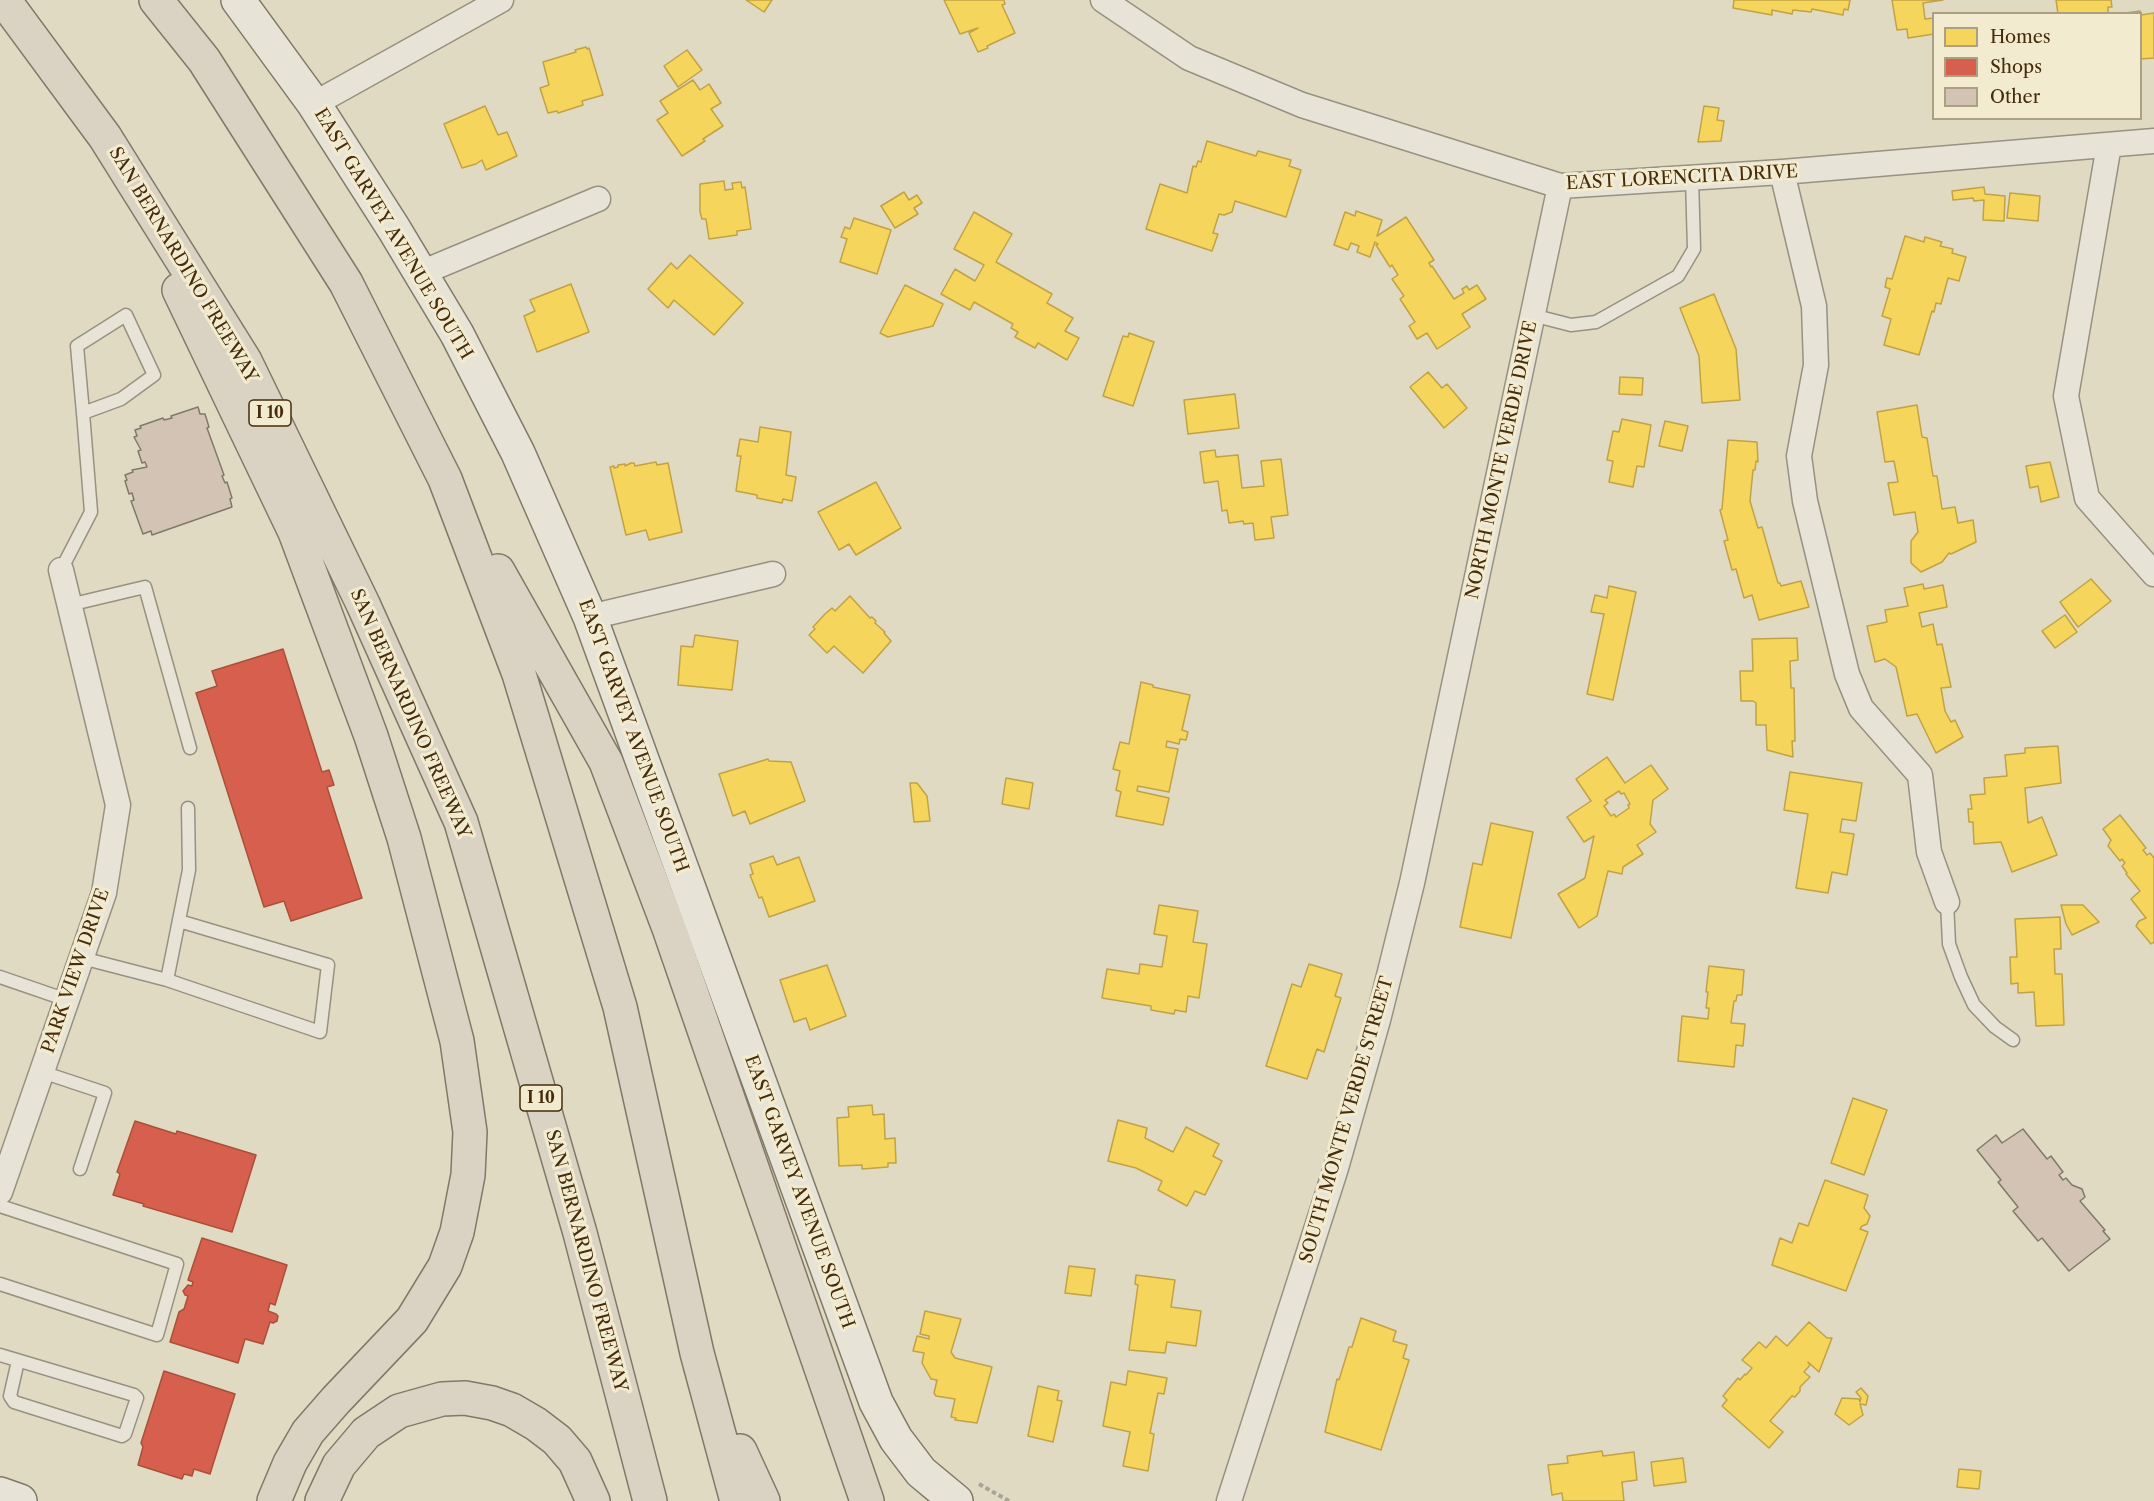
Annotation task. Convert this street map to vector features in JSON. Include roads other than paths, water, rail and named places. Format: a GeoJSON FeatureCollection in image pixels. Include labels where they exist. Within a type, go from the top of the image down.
{"type":"FeatureCollection","features":[{"type":"Feature","properties":{"kind":"highway","name":"SAN BERNARDINO FREEWAY"},"geometry":{"type":"LineString","coordinates":[[4,0],[105,137],[245,361],[363,604],[461,822],[580,1233],[650,1501]]}},
{"type":"Feature","properties":{"kind":"highway"},"geometry":{"type":"LineString","coordinates":[[156,0],[204,60],[346,283],[445,479],[606,762],[670,931],[867,1501]]}},
{"type":"Feature","properties":{"kind":"highway"},"geometry":{"type":"LineString","coordinates":[[105,137],[295,532],[370,736],[405,838],[457,1041],[470,1132],[468,1175],[457,1232],[445,1266],[412,1320],[308,1432],[290,1463],[274,1501]]}},
{"type":"Feature","properties":{"kind":"highway"},"geometry":{"type":"LineString","coordinates":[[445,479],[519,674],[620,1007],[697,1353],[737,1501]]}},
{"type":"Feature","properties":{"kind":"highway"},"geometry":{"type":"LineString","coordinates":[[697,1353],[763,1501]]}},
{"type":"Feature","properties":{"kind":"highway"},"geometry":{"type":"LineString","coordinates":[[322,1501],[339,1465],[366,1433],[399,1411],[441,1399],[465,1398],[492,1403],[512,1410],[543,1429],[575,1461],[593,1501]]}},
{"type":"Feature","properties":{"kind":"street","name":"EAST GARVEY AVENUE SOUTH"},"geometry":{"type":"LineString","coordinates":[[238,0],[314,104],[421,273],[457,334],[508,434],[590,617],[876,1402],[896,1439],[921,1472],[964,1491]]}},
{"type":"Feature","properties":{"kind":"street"},"geometry":{"type":"LineString","coordinates":[[314,104],[501,0]]}},
{"type":"Feature","properties":{"kind":"street","name":"EAST LORENCITA DRIVE"},"geometry":{"type":"LineString","coordinates":[[1103,0],[1189,58],[1302,105],[1560,186],[1782,172],[2154,141]]}},
{"type":"Feature","properties":{"kind":"street"},"geometry":{"type":"LineString","coordinates":[[2109,145],[2066,396],[2087,498],[2154,574]]}},
{"type":"Feature","properties":{"kind":"street"},"geometry":{"type":"LineString","coordinates":[[1782,172],[1814,306],[1816,365],[1799,456],[1805,501],[1846,674],[1861,708],[1920,775],[1929,852],[1947,902]]}},
{"type":"Feature","properties":{"kind":"street","name":"NORTH MONTE VERDE DRIVE"},"geometry":{"type":"LineString","coordinates":[[1443,733],[1560,186]]}},
{"type":"Feature","properties":{"kind":"street"},"geometry":{"type":"LineString","coordinates":[[421,273],[598,199]]}},
{"type":"Feature","properties":{"kind":"street","name":"PARK VIEW DRIVE"},"geometry":{"type":"LineString","coordinates":[[0,1192],[104,893],[118,805],[61,570]]}},
{"type":"Feature","properties":{"kind":"street"},"geometry":{"type":"LineString","coordinates":[[590,617],[773,574]]}},
{"type":"Feature","properties":{"kind":"street","name":"SOUTH MONTE VERDE STREET"},"geometry":{"type":"LineString","coordinates":[[1234,1499],[1336,1168],[1378,1020],[1412,884],[1443,733]]}},
{"type":"Feature","properties":{"kind":"street"},"geometry":{"type":"LineString","coordinates":[[0,1494],[20,1501]]}},
{"type":"Feature","properties":{"kind":"lane"},"geometry":{"type":"LineString","coordinates":[[1533,315],[1571,325],[1596,322],[1678,276],[1694,249],[1692,178]]}},
{"type":"Feature","properties":{"kind":"lane"},"geometry":{"type":"LineString","coordinates":[[61,570],[92,512],[83,413],[77,346],[126,315],[154,375],[121,399],[83,413]]}},
{"type":"Feature","properties":{"kind":"lane"},"geometry":{"type":"LineString","coordinates":[[69,605],[145,587],[190,748]]}},
{"type":"Feature","properties":{"kind":"lane"},"geometry":{"type":"LineString","coordinates":[[167,980],[189,870],[188,808]]}},
{"type":"Feature","properties":{"kind":"lane"},"geometry":{"type":"LineString","coordinates":[[1947,902],[1949,944],[1974,1005],[1995,1027],[2013,1040]]}},
{"type":"Feature","properties":{"kind":"lane"},"geometry":{"type":"LineString","coordinates":[[82,958],[167,980],[320,1032],[328,965],[179,921]]}},
{"type":"Feature","properties":{"kind":"lane"},"geometry":{"type":"LineString","coordinates":[[0,977],[67,1000]]}},
{"type":"Feature","properties":{"kind":"lane"},"geometry":{"type":"LineString","coordinates":[[42,1072],[105,1093],[80,1169]]}},
{"type":"Feature","properties":{"kind":"lane"},"geometry":{"type":"LineString","coordinates":[[0,1206],[177,1264],[157,1335],[0,1284]]}},
{"type":"Feature","properties":{"kind":"lane"},"geometry":{"type":"LineString","coordinates":[[0,1355],[134,1395],[137,1398],[125,1434],[122,1436],[14,1402],[10,1396],[18,1361]]}}]}
